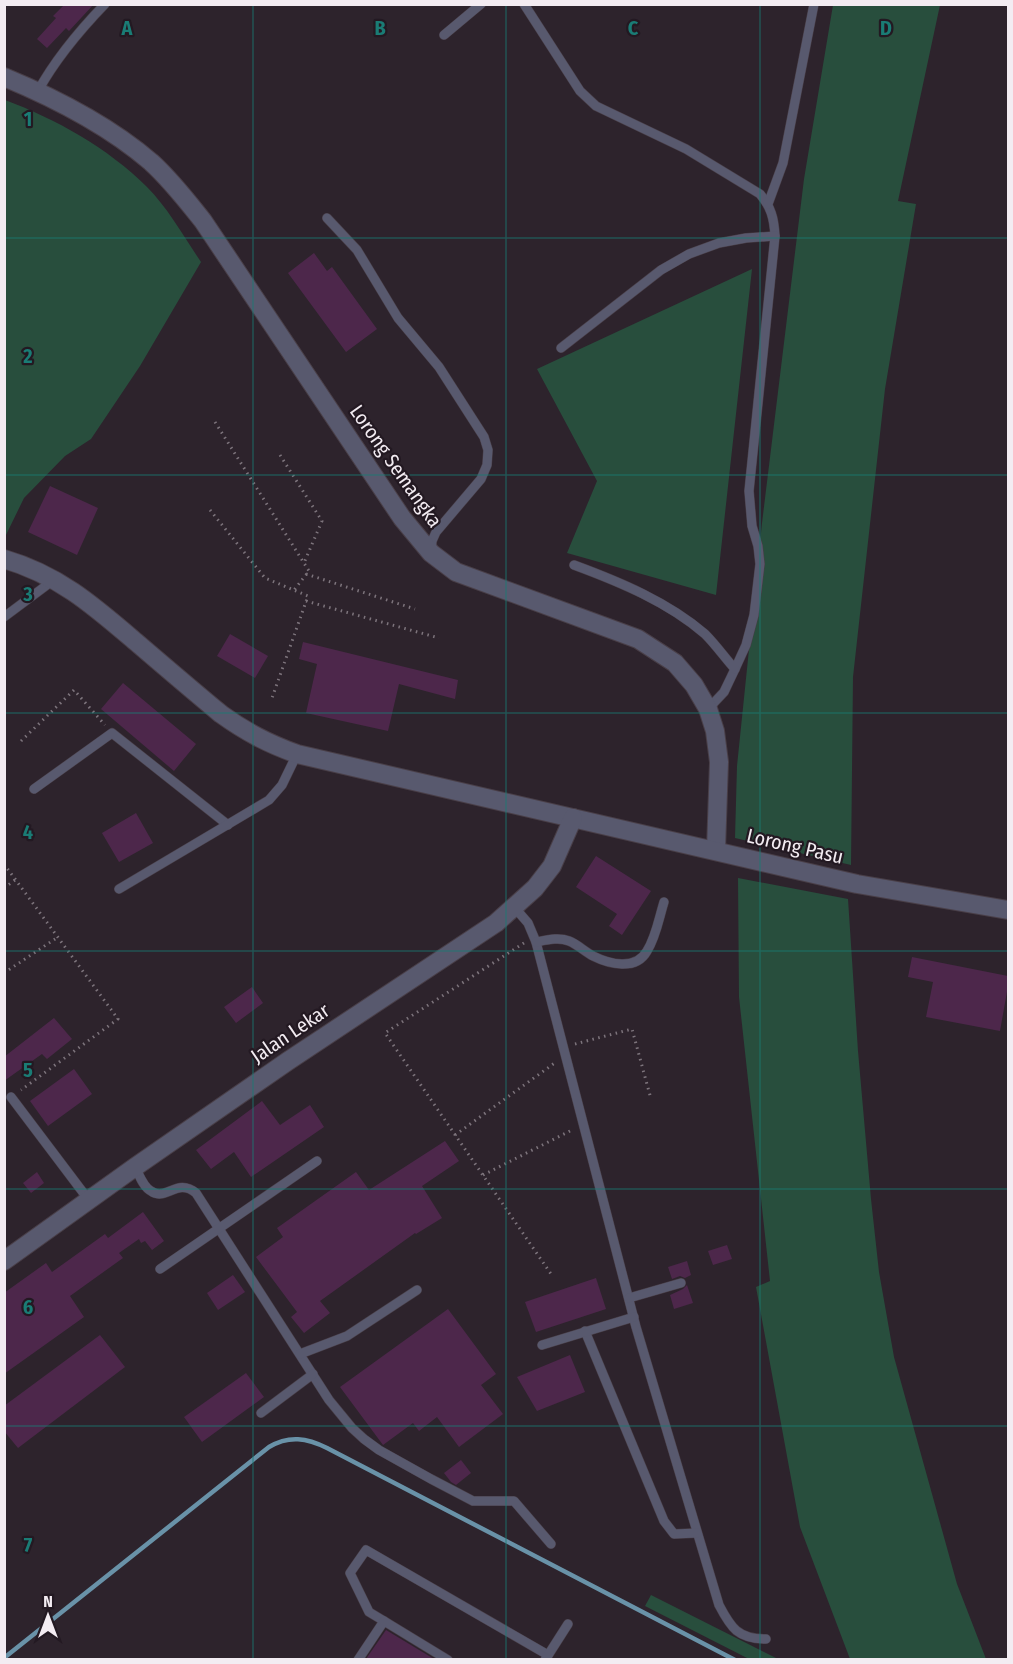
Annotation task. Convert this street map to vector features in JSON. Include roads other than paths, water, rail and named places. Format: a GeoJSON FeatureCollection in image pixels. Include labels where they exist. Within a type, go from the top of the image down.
{"type":"FeatureCollection","features":[{"type":"Feature","properties":{"kind":"street","name":"Lorong Semangka"},"geometry":{"type":"LineString","coordinates":[[4,77],[83,114],[117,136],[152,163],[187,201],[402,518],[431,552],[456,572],[638,639],[675,663],[694,685],[708,709],[715,731],[719,762],[716,850]]}},
{"type":"Feature","properties":{"kind":"street"},"geometry":{"type":"LineString","coordinates":[[4,559],[55,579],[92,605],[220,714],[266,743],[297,754],[573,818]]}},
{"type":"Feature","properties":{"kind":"street","name":"Lorong Pasu"},"geometry":{"type":"LineString","coordinates":[[573,818],[857,884],[1008,910]]}},
{"type":"Feature","properties":{"kind":"street","name":"Jalan Lekar"},"geometry":{"type":"LineString","coordinates":[[4,1261],[88,1199],[515,908],[552,866],[573,818]]}},
{"type":"Feature","properties":{"kind":"lane"},"geometry":{"type":"LineString","coordinates":[[38,91],[52,66],[79,31],[105,4]]}},
{"type":"Feature","properties":{"kind":"lane"},"geometry":{"type":"LineString","coordinates":[[444,35],[481,4]]}},
{"type":"Feature","properties":{"kind":"lane"},"geometry":{"type":"LineString","coordinates":[[524,4],[580,91],[596,106],[686,149],[760,194],[768,204],[774,220],[775,236],[749,491],[752,526],[759,555],[758,589],[746,645],[724,692],[708,709]]}},
{"type":"Feature","properties":{"kind":"lane"},"geometry":{"type":"LineString","coordinates":[[768,204],[783,163],[814,4]]}},
{"type":"Feature","properties":{"kind":"lane"},"geometry":{"type":"LineString","coordinates":[[327,218],[357,250],[398,318],[439,367],[484,437],[488,450],[487,465],[481,479],[436,532],[431,552]]}},
{"type":"Feature","properties":{"kind":"lane"},"geometry":{"type":"LineString","coordinates":[[561,348],[661,270],[688,254],[719,243],[775,236]]}},
{"type":"Feature","properties":{"kind":"lane"},"geometry":{"type":"LineString","coordinates":[[574,565],[619,582],[679,615],[705,635],[735,669]]}},
{"type":"Feature","properties":{"kind":"lane"},"geometry":{"type":"LineString","coordinates":[[4,617],[55,579]]}},
{"type":"Feature","properties":{"kind":"lane"},"geometry":{"type":"LineString","coordinates":[[34,789],[112,733],[228,825]]}},
{"type":"Feature","properties":{"kind":"lane"},"geometry":{"type":"LineString","coordinates":[[119,889],[257,808],[276,793],[287,777],[297,754]]}},
{"type":"Feature","properties":{"kind":"lane"},"geometry":{"type":"LineString","coordinates":[[536,942],[562,939],[609,962],[629,964],[647,952],[664,902]]}},
{"type":"Feature","properties":{"kind":"lane"},"geometry":{"type":"LineString","coordinates":[[515,908],[528,923],[536,942],[634,1317],[719,1605],[732,1627],[744,1636],[766,1639]]}},
{"type":"Feature","properties":{"kind":"lane"},"geometry":{"type":"LineString","coordinates":[[11,1097],[88,1199]]}},
{"type":"Feature","properties":{"kind":"lane"},"geometry":{"type":"LineString","coordinates":[[160,1269],[317,1161]]}},
{"type":"Feature","properties":{"kind":"lane"},"geometry":{"type":"LineString","coordinates":[[135,1167],[145,1186],[154,1193],[161,1194],[181,1186],[192,1190],[200,1198],[329,1400],[352,1428],[379,1450],[473,1501],[514,1501],[551,1544]]}},
{"type":"Feature","properties":{"kind":"lane"},"geometry":{"type":"LineString","coordinates":[[629,1298],[681,1283]]}},
{"type":"Feature","properties":{"kind":"lane"},"geometry":{"type":"LineString","coordinates":[[300,1354],[347,1336],[417,1290]]}},
{"type":"Feature","properties":{"kind":"lane"},"geometry":{"type":"LineString","coordinates":[[542,1345],[634,1317]]}},
{"type":"Feature","properties":{"kind":"lane"},"geometry":{"type":"LineString","coordinates":[[585,1331],[664,1521],[674,1534],[697,1533]]}},
{"type":"Feature","properties":{"kind":"lane"},"geometry":{"type":"LineString","coordinates":[[261,1413],[313,1374]]}},
{"type":"Feature","properties":{"kind":"lane"},"geometry":{"type":"LineString","coordinates":[[448,1659],[369,1612],[350,1574],[366,1550],[546,1657],[568,1624]]}},
{"type":"Feature","properties":{"kind":"lane"},"geometry":{"type":"LineString","coordinates":[[358,1659],[384,1621]]}},
{"type":"Feature","properties":{"kind":"waterway"},"geometry":{"type":"LineString","coordinates":[[4,1658],[269,1447],[276,1443],[298,1439],[327,1448],[735,1660]]}}]}
